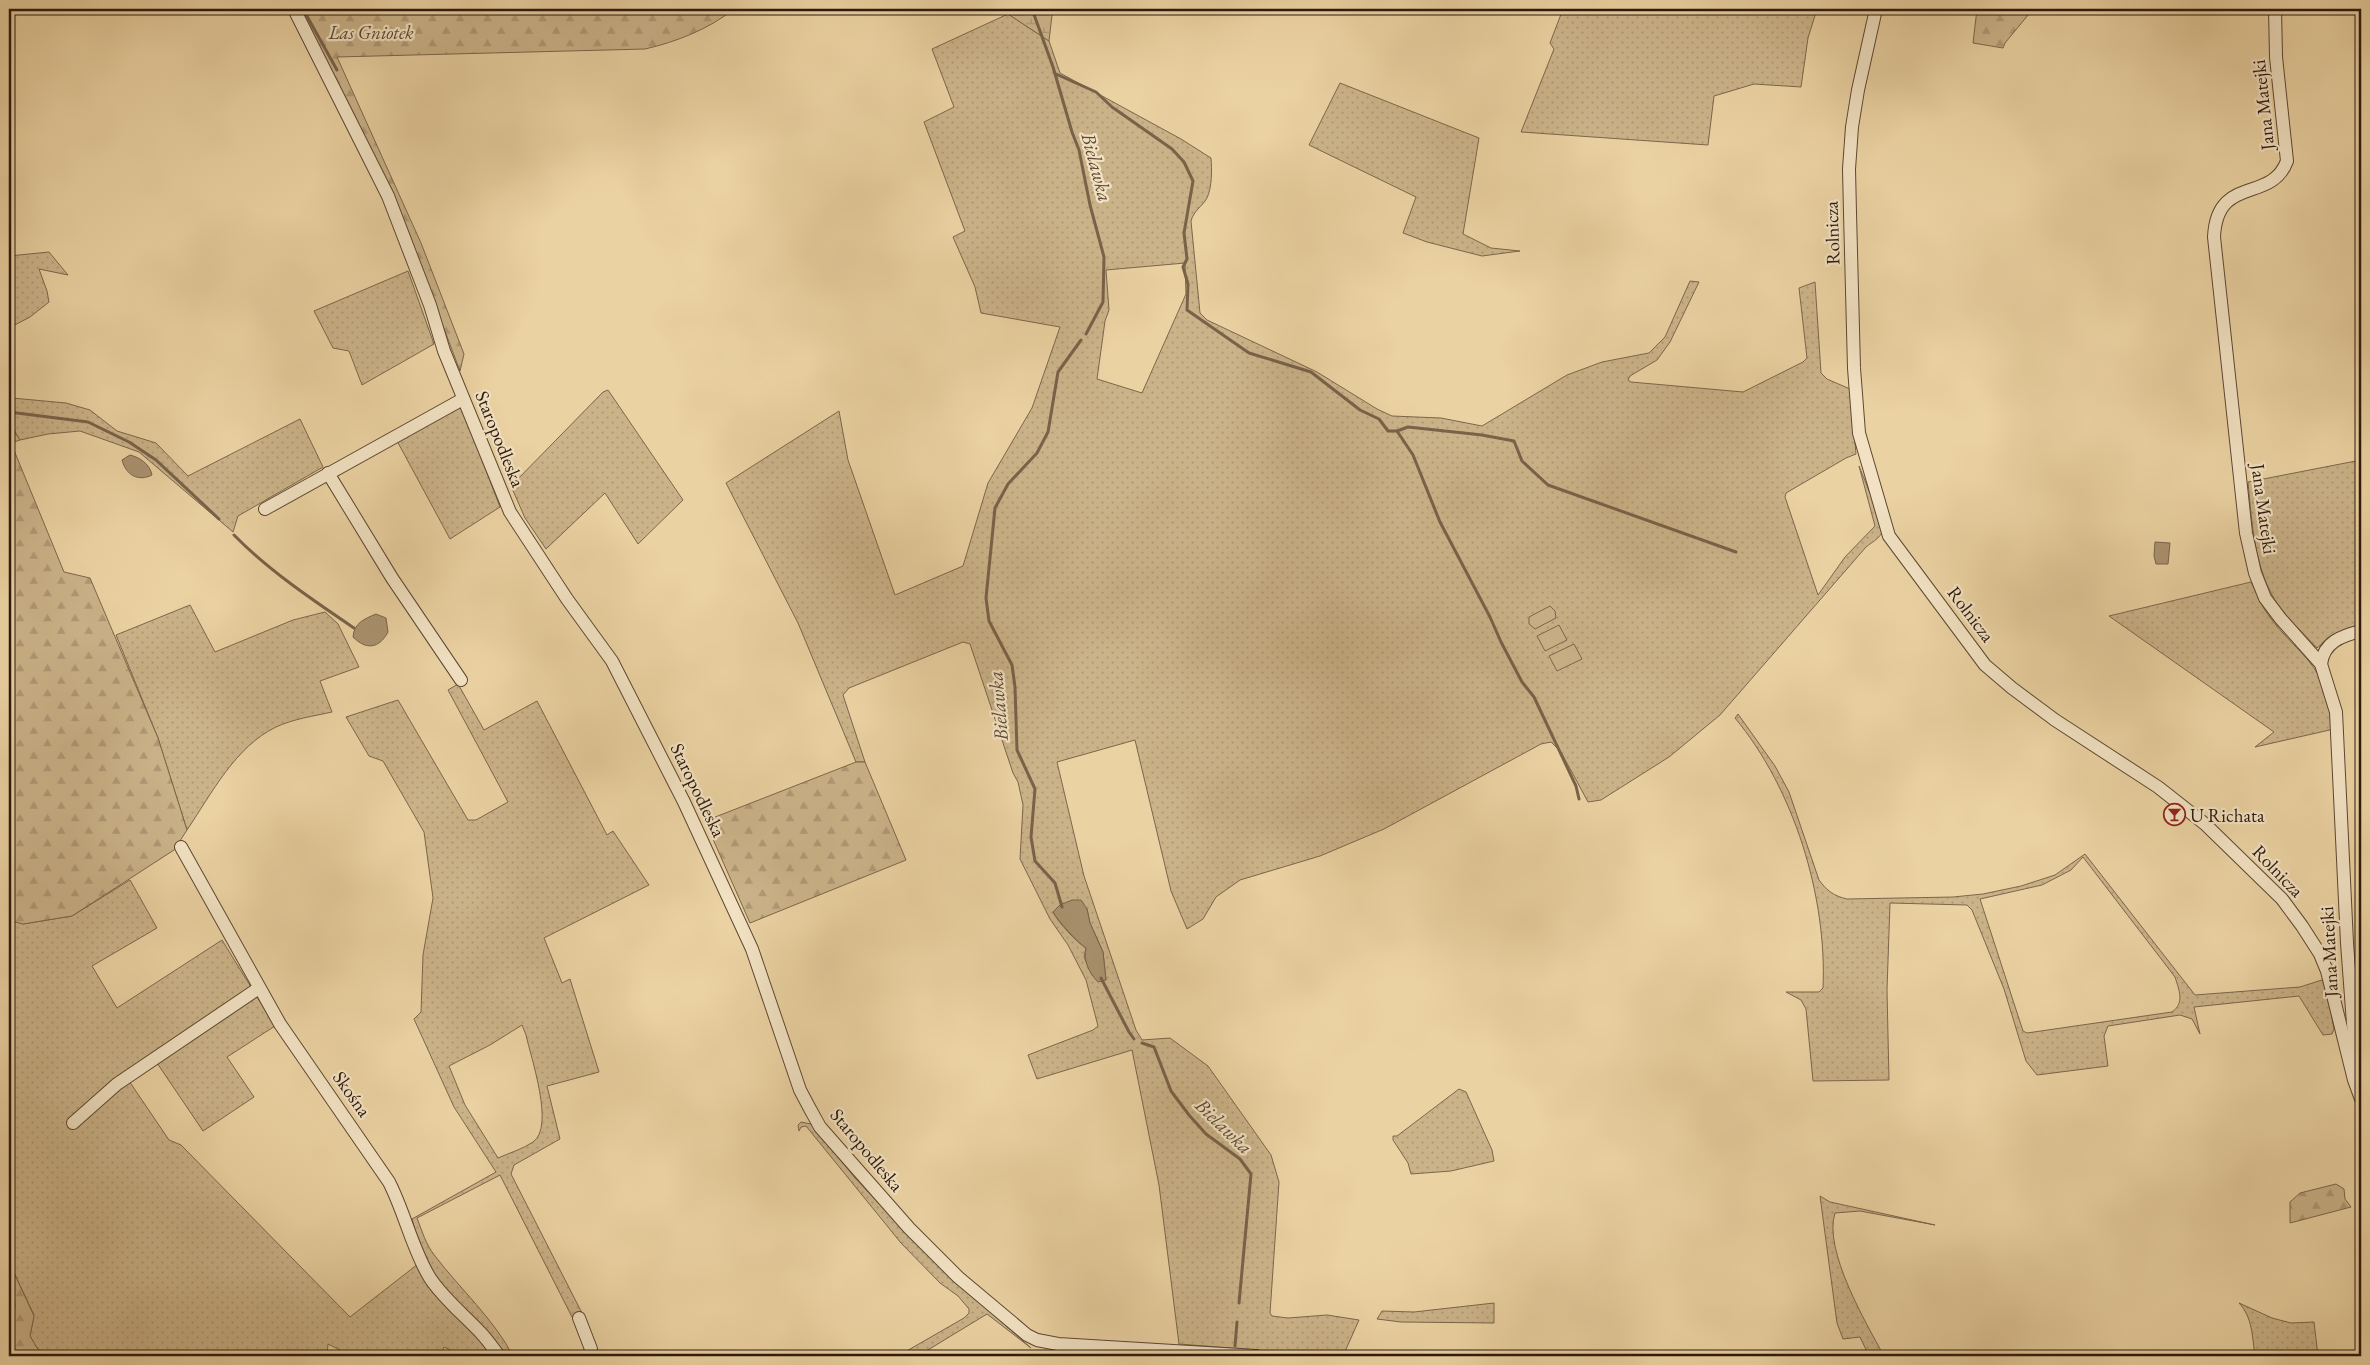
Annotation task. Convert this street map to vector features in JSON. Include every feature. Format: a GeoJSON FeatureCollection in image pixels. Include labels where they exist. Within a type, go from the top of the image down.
{"type":"FeatureCollection","features":[{"type":"Feature","properties":{"kind":"street","name":"Staropodleska"},"geometry":{"type":"LineString","coordinates":[[294,9],[388,196],[463,399],[510,512],[612,661],[684,802],[752,949],[800,1090],[820,1127],[909,1228],[958,1277],[1027,1335],[1036,1340],[1058,1344],[1256,1356]]}},
{"type":"Feature","properties":{"kind":"street","name":"Rolnicza"},"geometry":{"type":"LineString","coordinates":[[1876,9],[1852,127],[1849,168],[1850,213],[1854,368],[1859,433],[1889,536],[1985,665],[2055,720],[2158,787],[2205,824],[2282,899],[2320,954],[2327,971],[2349,1060],[2361,1099]]}},
{"type":"Feature","properties":{"kind":"street","name":"Jana Matejki"},"geometry":{"type":"LineString","coordinates":[[2275,9],[2276,57],[2287,161],[2282,173],[2271,182],[2230,198],[2218,210],[2214,237],[2246,533],[2255,573],[2265,598],[2321,664],[2336,712],[2340,764],[2346,943],[2354,1037],[2349,1060]]}},
{"type":"Feature","properties":{"kind":"street"},"geometry":{"type":"LineString","coordinates":[[265,509],[463,399]]}},
{"type":"Feature","properties":{"kind":"street"},"geometry":{"type":"LineString","coordinates":[[328,473],[392,578],[461,680]]}},
{"type":"Feature","properties":{"kind":"street"},"geometry":{"type":"LineString","coordinates":[[2321,664],[2322,654],[2329,644],[2342,636],[2361,631]]}},
{"type":"Feature","properties":{"kind":"street","name":"Skośna"},"geometry":{"type":"LineString","coordinates":[[181,847],[280,1024],[389,1182],[400,1203],[420,1260],[431,1279],[441,1293],[482,1334],[499,1356]]}},
{"type":"Feature","properties":{"kind":"street"},"geometry":{"type":"LineString","coordinates":[[73,1123],[118,1084],[259,988]]}},
{"type":"Feature","properties":{"kind":"street"},"geometry":{"type":"LineString","coordinates":[[579,1318],[591,1349],[589,1356]]}},
{"type":"Feature","properties":{"kind":"green space","name":"Las Gniotek"},"geometry":{"type":"Polygon","coordinates":[[[299,9],[734,9],[714,23],[692,34],[645,49],[337,57],[421,243],[464,354],[460,371],[431,294],[299,9]]]}},
{"type":"Feature","properties":{"kind":"green space"},"geometry":{"type":"Polygon","coordinates":[[[1005,9],[1050,9],[1052,15],[1049,41],[1008,14],[1005,9]]]}},
{"type":"Feature","properties":{"kind":"green space"},"geometry":{"type":"Polygon","coordinates":[[[1563,9],[1817,9],[1808,38],[1801,87],[1754,84],[1714,96],[1708,145],[1521,132],[1554,49],[1550,43],[1563,9]]]}},
{"type":"Feature","properties":{"kind":"green space"},"geometry":{"type":"Polygon","coordinates":[[[1977,9],[2033,9],[2003,48],[1973,43],[1977,9]]]}},
{"type":"Feature","properties":{"kind":"green space"},"geometry":{"type":"Polygon","coordinates":[[[1008,14],[1049,41],[1060,73],[1181,139],[1211,158],[1212,168],[1209,194],[1191,221],[1200,313],[1207,320],[1317,372],[1377,409],[1392,416],[1441,418],[1482,426],[1567,375],[1602,362],[1649,353],[1665,337],[1690,281],[1699,282],[1670,342],[1657,360],[1630,376],[1628,380],[1631,382],[1743,392],[1803,362],[1807,358],[1799,288],[1815,282],[1821,373],[1827,379],[1850,389],[1856,454],[1786,493],[1785,497],[1818,595],[1845,557],[1875,526],[1859,466],[1882,523],[1881,534],[1866,547],[1720,715],[1669,757],[1601,800],[1588,802],[1561,752],[1551,742],[1541,744],[1384,829],[1320,856],[1240,880],[1216,897],[1203,919],[1187,929],[1171,891],[1135,740],[1057,762],[1084,876],[1136,1030],[1142,1040],[1170,1038],[1208,1066],[1271,1155],[1279,1182],[1270,1313],[1272,1316],[1288,1318],[1327,1315],[1359,1320],[1343,1356],[1280,1356],[1269,1351],[1179,1344],[1159,1185],[1132,1050],[1037,1079],[1028,1055],[1093,1030],[1098,1026],[1086,980],[1068,945],[1050,919],[1020,859],[1023,805],[1018,782],[1013,773],[970,644],[963,642],[849,688],[843,695],[865,762],[856,762],[798,623],[726,483],[839,411],[848,460],[895,595],[963,566],[988,483],[1032,408],[1060,327],[981,313],[975,287],[953,237],[965,231],[924,122],[954,107],[932,49],[1008,14]],[[1185,263],[1106,270],[1109,310],[1105,321],[1097,379],[1142,393],[1186,294],[1185,263]],[[1060,905],[1053,912],[1055,916],[1072,937],[1086,948],[1084,957],[1092,975],[1106,980],[1103,952],[1090,923],[1087,909],[1060,905]]]}},
{"type":"Feature","properties":{"kind":"green space"},"geometry":{"type":"Polygon","coordinates":[[[1340,83],[1479,138],[1463,234],[1491,248],[1520,251],[1482,256],[1427,242],[1403,233],[1416,197],[1309,145],[1340,83]]]}},
{"type":"Feature","properties":{"kind":"green space"},"geometry":{"type":"Polygon","coordinates":[[[49,252],[68,275],[39,269],[49,302],[30,317],[9,328],[9,256],[49,252]]]}},
{"type":"Feature","properties":{"kind":"green space"},"geometry":{"type":"Polygon","coordinates":[[[408,271],[434,344],[362,385],[349,351],[333,348],[314,311],[408,271]]]}},
{"type":"Feature","properties":{"kind":"green space"},"geometry":{"type":"Polygon","coordinates":[[[608,390],[683,500],[638,544],[605,493],[546,549],[525,518],[511,486],[603,392],[608,390]]]}},
{"type":"Feature","properties":{"kind":"green space"},"geometry":{"type":"Polygon","coordinates":[[[12,398],[66,403],[90,410],[117,431],[156,443],[188,476],[300,419],[323,467],[238,516],[233,532],[139,452],[80,431],[48,434],[20,440],[15,431],[9,408],[12,398]]]}},
{"type":"Feature","properties":{"kind":"green space"},"geometry":{"type":"Polygon","coordinates":[[[9,405],[13,430],[20,440],[11,443],[64,572],[90,578],[158,738],[187,830],[174,850],[72,916],[23,924],[9,920],[9,405]]]}},
{"type":"Feature","properties":{"kind":"green space"},"geometry":{"type":"Polygon","coordinates":[[[461,405],[500,507],[450,539],[396,439],[461,405]]]}},
{"type":"Feature","properties":{"kind":"green space"},"geometry":{"type":"Polygon","coordinates":[[[2361,460],[2361,625],[2329,638],[2317,648],[2292,622],[2278,605],[2270,591],[2259,561],[2248,482],[2361,460]]]}},
{"type":"Feature","properties":{"kind":"green space"},"geometry":{"type":"Polygon","coordinates":[[[2251,582],[2268,614],[2314,667],[2329,702],[2334,729],[2255,747],[2274,732],[2109,616],[2251,582]]]}},
{"type":"Feature","properties":{"kind":"green space"},"geometry":{"type":"Polygon","coordinates":[[[190,605],[215,652],[293,620],[325,612],[338,624],[359,667],[320,681],[332,712],[283,724],[261,736],[248,746],[225,772],[187,830],[158,738],[116,635],[190,605]]]}},
{"type":"Feature","properties":{"kind":"green space"},"geometry":{"type":"Polygon","coordinates":[[[1550,606],[1555,611],[1556,618],[1535,629],[1529,624],[1529,617],[1550,606]]]}},
{"type":"Feature","properties":{"kind":"green space"},"geometry":{"type":"Polygon","coordinates":[[[1559,625],[1567,640],[1545,651],[1537,636],[1559,625]]]}},
{"type":"Feature","properties":{"kind":"green space"},"geometry":{"type":"Polygon","coordinates":[[[1574,644],[1582,659],[1557,671],[1549,656],[1574,644]]]}},
{"type":"Feature","properties":{"kind":"green space"},"geometry":{"type":"Polygon","coordinates":[[[458,684],[484,730],[537,701],[607,835],[613,831],[649,885],[544,938],[562,983],[570,979],[599,1072],[547,1086],[560,1139],[514,1165],[511,1174],[582,1313],[572,1317],[500,1175],[417,1218],[424,1238],[432,1252],[496,1329],[513,1356],[504,1356],[434,1276],[418,1242],[412,1219],[496,1172],[454,1107],[414,1019],[421,1012],[423,955],[433,898],[424,832],[383,761],[369,756],[346,717],[398,700],[468,820],[476,820],[508,802],[448,690],[458,684]],[[522,1025],[490,1045],[449,1066],[465,1105],[498,1158],[533,1142],[539,1134],[542,1122],[540,1092],[522,1025]]]}},
{"type":"Feature","properties":{"kind":"green space"},"geometry":{"type":"Polygon","coordinates":[[[1738,714],[1775,766],[1789,792],[1819,880],[1835,895],[1847,899],[1953,897],[1983,894],[2021,886],[2055,875],[2085,854],[2195,995],[2300,987],[2322,980],[2326,984],[2334,1029],[2332,1034],[2323,1035],[2299,996],[2194,1007],[2200,1034],[2192,1019],[2180,1015],[2108,1026],[2104,1036],[2108,1066],[2037,1075],[2026,1061],[2004,989],[1972,910],[1967,905],[1890,903],[1887,990],[1889,1080],[1813,1081],[1806,1009],[1801,1000],[1786,992],[1819,992],[1823,988],[1823,953],[1812,881],[1803,845],[1790,810],[1756,746],[1735,718],[1738,714]],[[2083,857],[2071,870],[2042,885],[1980,899],[2023,1031],[2027,1033],[2172,1012],[2179,1005],[2180,1000],[2175,977],[2083,857]]]}},
{"type":"Feature","properties":{"kind":"green space"},"geometry":{"type":"Polygon","coordinates":[[[856,762],[865,762],[906,860],[750,923],[705,821],[856,762]]]}},
{"type":"Feature","properties":{"kind":"green space"},"geometry":{"type":"Polygon","coordinates":[[[130,880],[157,928],[92,966],[117,1008],[222,940],[275,1026],[227,1057],[254,1097],[203,1131],[155,1060],[129,1081],[169,1140],[181,1145],[350,1317],[418,1264],[494,1356],[462,1356],[444,1347],[441,1356],[352,1356],[328,1344],[327,1356],[46,1356],[37,1348],[30,1336],[34,1315],[9,1262],[9,920],[23,924],[72,916],[130,880]]]}},
{"type":"Feature","properties":{"kind":"green space"},"geometry":{"type":"Polygon","coordinates":[[[1459,1089],[1466,1092],[1492,1150],[1494,1161],[1451,1171],[1411,1174],[1408,1163],[1393,1140],[1393,1136],[1397,1136],[1459,1089]]]}},
{"type":"Feature","properties":{"kind":"green space"},"geometry":{"type":"Polygon","coordinates":[[[801,1122],[811,1124],[855,1178],[932,1260],[1031,1348],[987,1314],[918,1356],[898,1356],[964,1318],[969,1313],[969,1309],[958,1296],[940,1283],[901,1243],[806,1126],[801,1127],[799,1131],[798,1125],[801,1122]]]}},
{"type":"Feature","properties":{"kind":"green space"},"geometry":{"type":"Polygon","coordinates":[[[2336,1184],[2344,1189],[2345,1199],[2351,1207],[2290,1223],[2290,1202],[2300,1193],[2336,1184]]]}},
{"type":"Feature","properties":{"kind":"green space"},"geometry":{"type":"Polygon","coordinates":[[[1820,1196],[1830,1202],[1935,1225],[1860,1211],[1835,1213],[1833,1228],[1840,1266],[1857,1306],[1884,1356],[1869,1356],[1860,1337],[1843,1339],[1837,1323],[1820,1196]]]}},
{"type":"Feature","properties":{"kind":"green space"},"geometry":{"type":"Polygon","coordinates":[[[9,1262],[34,1316],[30,1336],[37,1348],[46,1356],[9,1356],[9,1262]]]}},
{"type":"Feature","properties":{"kind":"green space"},"geometry":{"type":"Polygon","coordinates":[[[1494,1303],[1494,1323],[1401,1322],[1377,1319],[1382,1311],[1414,1312],[1494,1303]]]}},
{"type":"Feature","properties":{"kind":"green space"},"geometry":{"type":"Polygon","coordinates":[[[2239,1303],[2272,1318],[2291,1323],[2314,1322],[2318,1356],[2255,1356],[2249,1321],[2239,1303]]]}},
{"type":"Feature","properties":{"kind":"shaded area"},"geometry":{"type":"Polygon","coordinates":[[[130,455],[144,462],[152,475],[142,478],[133,476],[126,470],[122,460],[130,455]]]}},
{"type":"Feature","properties":{"kind":"shaded area"},"geometry":{"type":"Polygon","coordinates":[[[2155,542],[2170,543],[2168,564],[2156,564],[2154,556],[2155,542]]]}},
{"type":"Feature","properties":{"kind":"shaded area"},"geometry":{"type":"Polygon","coordinates":[[[376,614],[386,618],[388,632],[381,642],[367,646],[353,637],[355,628],[364,620],[376,614]]]}},
{"type":"Feature","properties":{"kind":"shaded area"},"geometry":{"type":"Polygon","coordinates":[[[1072,900],[1081,900],[1087,909],[1090,923],[1103,952],[1106,980],[1098,982],[1089,970],[1086,962],[1086,948],[1068,932],[1053,912],[1060,905],[1072,900]]]}},
{"type":"Feature","properties":{"kind":"waterway"},"geometry":{"type":"LineString","coordinates":[[303,9],[337,70]]}},
{"type":"Feature","properties":{"kind":"waterway","name":"Bielawka"},"geometry":{"type":"LineString","coordinates":[[1032,9],[1053,67],[1079,150],[1090,205],[1104,257],[1103,302],[1086,334]]}},
{"type":"Feature","properties":{"kind":"waterway"},"geometry":{"type":"LineString","coordinates":[[1056,74],[1096,92],[1112,107],[1172,149],[1184,162],[1193,181],[1184,233],[1187,259],[1183,267],[1188,284],[1187,310],[1249,353],[1311,372],[1360,410],[1379,419],[1388,431],[1397,431],[1413,455],[1440,522],[1490,617],[1501,642],[1522,682],[1534,697],[1576,786],[1579,799]]}},
{"type":"Feature","properties":{"kind":"waterway","name":"Bielawka"},"geometry":{"type":"LineString","coordinates":[[1062,907],[1055,883],[1035,861],[1031,837],[1035,789],[1017,750],[1015,687],[1012,665],[989,621],[986,598],[995,508],[1008,484],[1037,453],[1048,432],[1058,372],[1081,340]]}},
{"type":"Feature","properties":{"kind":"waterway"},"geometry":{"type":"LineString","coordinates":[[9,412],[88,422],[129,442],[156,460],[219,519]]}},
{"type":"Feature","properties":{"kind":"waterway"},"geometry":{"type":"LineString","coordinates":[[1397,431],[1408,427],[1482,435],[1514,441],[1522,461],[1548,485],[1736,552]]}},
{"type":"Feature","properties":{"kind":"waterway"},"geometry":{"type":"LineString","coordinates":[[234,535],[276,573],[354,628]]}},
{"type":"Feature","properties":{"kind":"waterway","name":"Bielawka"},"geometry":{"type":"LineString","coordinates":[[1101,978],[1134,1039]]}},
{"type":"Feature","properties":{"kind":"waterway","name":"Bielawka"},"geometry":{"type":"LineString","coordinates":[[1142,1043],[1154,1047],[1171,1091],[1189,1115],[1206,1134],[1240,1159],[1251,1174],[1239,1303]]}},
{"type":"Feature","properties":{"kind":"waterway"},"geometry":{"type":"LineString","coordinates":[[9,1280],[14,1304],[10,1353]]}},
{"type":"Feature","properties":{"kind":"waterway","name":"Bielawka"},"geometry":{"type":"LineString","coordinates":[[1235,1346],[1237,1322]]}},
{"type":"Feature","properties":{"kind":"place","name":"U Richata"},"geometry":{"type":"Point","coordinates":[2174,815]}}]}
